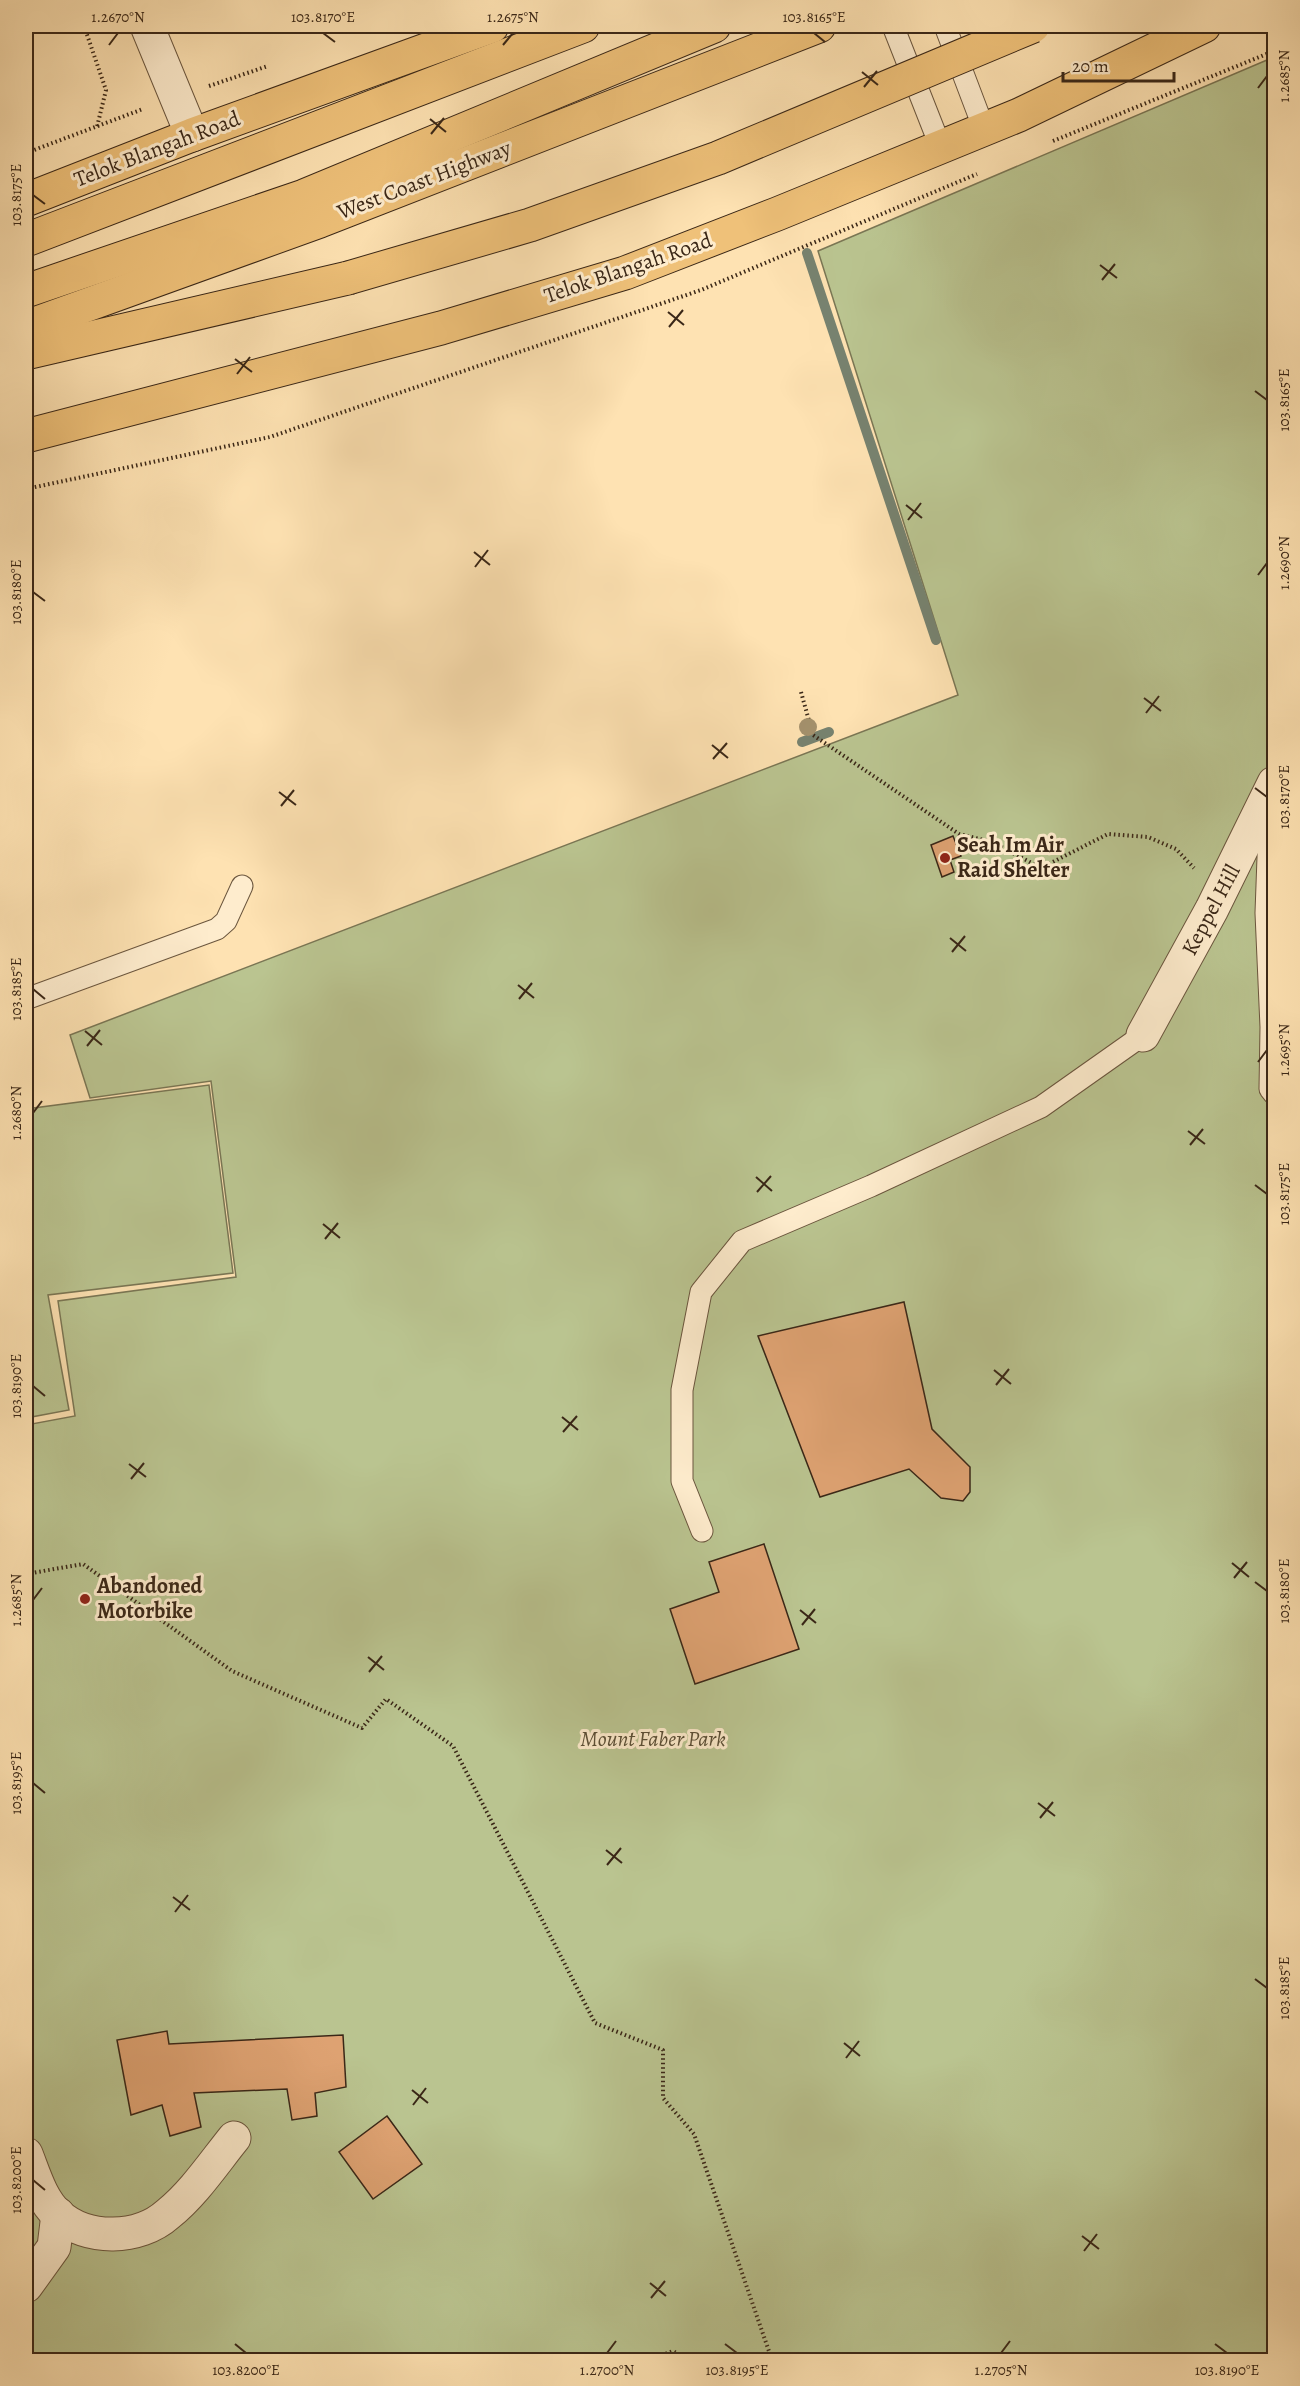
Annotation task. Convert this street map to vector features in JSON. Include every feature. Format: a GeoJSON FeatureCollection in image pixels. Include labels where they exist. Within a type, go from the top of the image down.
{"type":"FeatureCollection","features":[{"type":"Feature","properties":{"kind":"main road","name":"Telok Blangah Road"},"geometry":{"type":"LineString","coordinates":[[26,200],[192,135],[492,26]]}},
{"type":"Feature","properties":{"kind":"main road"},"geometry":{"type":"LineString","coordinates":[[26,240],[583,26]]}},
{"type":"Feature","properties":{"kind":"main road"},"geometry":{"type":"LineString","coordinates":[[26,291],[304,196],[714,26]]}},
{"type":"Feature","properties":{"kind":"main road","name":"West Coast Highway"},"geometry":{"type":"LineString","coordinates":[[26,327],[320,221],[819,26]]}},
{"type":"Feature","properties":{"kind":"main road"},"geometry":{"type":"LineString","coordinates":[[26,353],[348,278],[530,225],[718,158],[1033,26]]}},
{"type":"Feature","properties":{"kind":"main road","name":"Telok Blangah Road"},"geometry":{"type":"LineString","coordinates":[[26,436],[441,328],[625,273],[1019,115],[1204,26]]}},
{"type":"Feature","properties":{"kind":"street"},"geometry":{"type":"LineString","coordinates":[[147,26],[192,135]]}},
{"type":"Feature","properties":{"kind":"street","name":"Keppel Hill"},"geometry":{"type":"LineString","coordinates":[[1143,1035],[1223,887],[1272,788]]}},
{"type":"Feature","properties":{"kind":"street"},"geometry":{"type":"LineString","coordinates":[[26,2154],[40,2189],[58,2214],[88,2231],[105,2235],[137,2231],[167,2216],[190,2194],[234,2138]]}},
{"type":"Feature","properties":{"kind":"street"},"geometry":{"type":"LineString","coordinates":[[26,2286],[54,2247],[58,2214]]}},
{"type":"Feature","properties":{"kind":"lane"},"geometry":{"type":"LineString","coordinates":[[893,26],[940,148]]}},
{"type":"Feature","properties":{"kind":"lane"},"geometry":{"type":"LineString","coordinates":[[945,26],[984,129]]}},
{"type":"Feature","properties":{"kind":"lane"},"geometry":{"type":"LineString","coordinates":[[1272,788],[1266,913],[1272,1027],[1270,1089],[1275,1094]]}},
{"type":"Feature","properties":{"kind":"lane"},"geometry":{"type":"LineString","coordinates":[[26,999],[216,929],[226,921],[242,886]]}},
{"type":"Feature","properties":{"kind":"lane"},"geometry":{"type":"LineString","coordinates":[[702,1531],[682,1481],[682,1390],[701,1292],[741,1241],[871,1186],[1041,1107],[1143,1035]]}},
{"type":"Feature","properties":{"kind":"path"},"geometry":{"type":"LineString","coordinates":[[84,26],[106,90],[97,127]]}},
{"type":"Feature","properties":{"kind":"path"},"geometry":{"type":"LineString","coordinates":[[801,692],[813,735],[959,834],[992,842],[1041,867],[1108,834],[1148,837],[1176,849],[1195,869],[1223,887]]}},
{"type":"Feature","properties":{"kind":"path"},"geometry":{"type":"LineString","coordinates":[[26,1574],[83,1564],[232,1671],[362,1728],[386,1699],[453,1746],[596,2023],[663,2050],[663,2098],[694,2134],[771,2357],[768,2361]]}},
{"type":"Feature","properties":{"kind":"path"},"geometry":{"type":"LineString","coordinates":[[649,2361],[673,2351],[687,2361]]}},
{"type":"Feature","properties":{"kind":"green space","name":"Mount Faber Park"},"geometry":{"type":"Polygon","coordinates":[[[1274,57],[1274,2360],[26,2360],[26,1425],[75,1416],[58,1301],[236,1277],[211,1081],[90,1098],[70,1035],[958,695],[818,251],[1274,57]]]}},
{"type":"Feature","properties":{"kind":"green space"},"geometry":{"type":"Polygon","coordinates":[[[209,1085],[233,1273],[48,1295],[69,1410],[26,1418],[26,1109],[209,1085]]]}},
{"type":"Feature","properties":{"kind":"building","name":"Seah Im Air Raid Shelter"},"geometry":{"type":"Polygon","coordinates":[[[953,836],[961,856],[950,860],[954,872],[942,877],[931,845],[953,836]]]}},
{"type":"Feature","properties":{"kind":"building"},"geometry":{"type":"Polygon","coordinates":[[[904,1302],[932,1429],[970,1467],[970,1492],[963,1501],[941,1498],[909,1469],[820,1497],[758,1336],[904,1302]]]}},
{"type":"Feature","properties":{"kind":"building"},"geometry":{"type":"Polygon","coordinates":[[[764,1544],[799,1649],[695,1684],[670,1609],[719,1592],[709,1562],[764,1544]]]}},
{"type":"Feature","properties":{"kind":"building"},"geometry":{"type":"Polygon","coordinates":[[[167,2031],[169,2044],[343,2035],[346,2087],[315,2093],[317,2116],[292,2120],[287,2089],[194,2093],[201,2127],[170,2136],[162,2105],[131,2115],[117,2040],[167,2031]]]}},
{"type":"Feature","properties":{"kind":"building"},"geometry":{"type":"Polygon","coordinates":[[[387,2116],[422,2164],[373,2199],[339,2152],[387,2116]]]}},
{"type":"Feature","properties":{"kind":"waterway"},"geometry":{"type":"LineString","coordinates":[[807,253],[936,640]]}},
{"type":"Feature","properties":{"kind":"waterway"},"geometry":{"type":"LineString","coordinates":[[802,742],[829,732]]}},
{"type":"Feature","properties":{"kind":"place","name":"Seah Im Air Raid Shelter"},"geometry":{"type":"Point","coordinates":[945,858]}},
{"type":"Feature","properties":{"kind":"place","name":"Abandoned Motorbike"},"geometry":{"type":"Point","coordinates":[85,1599]}}]}
